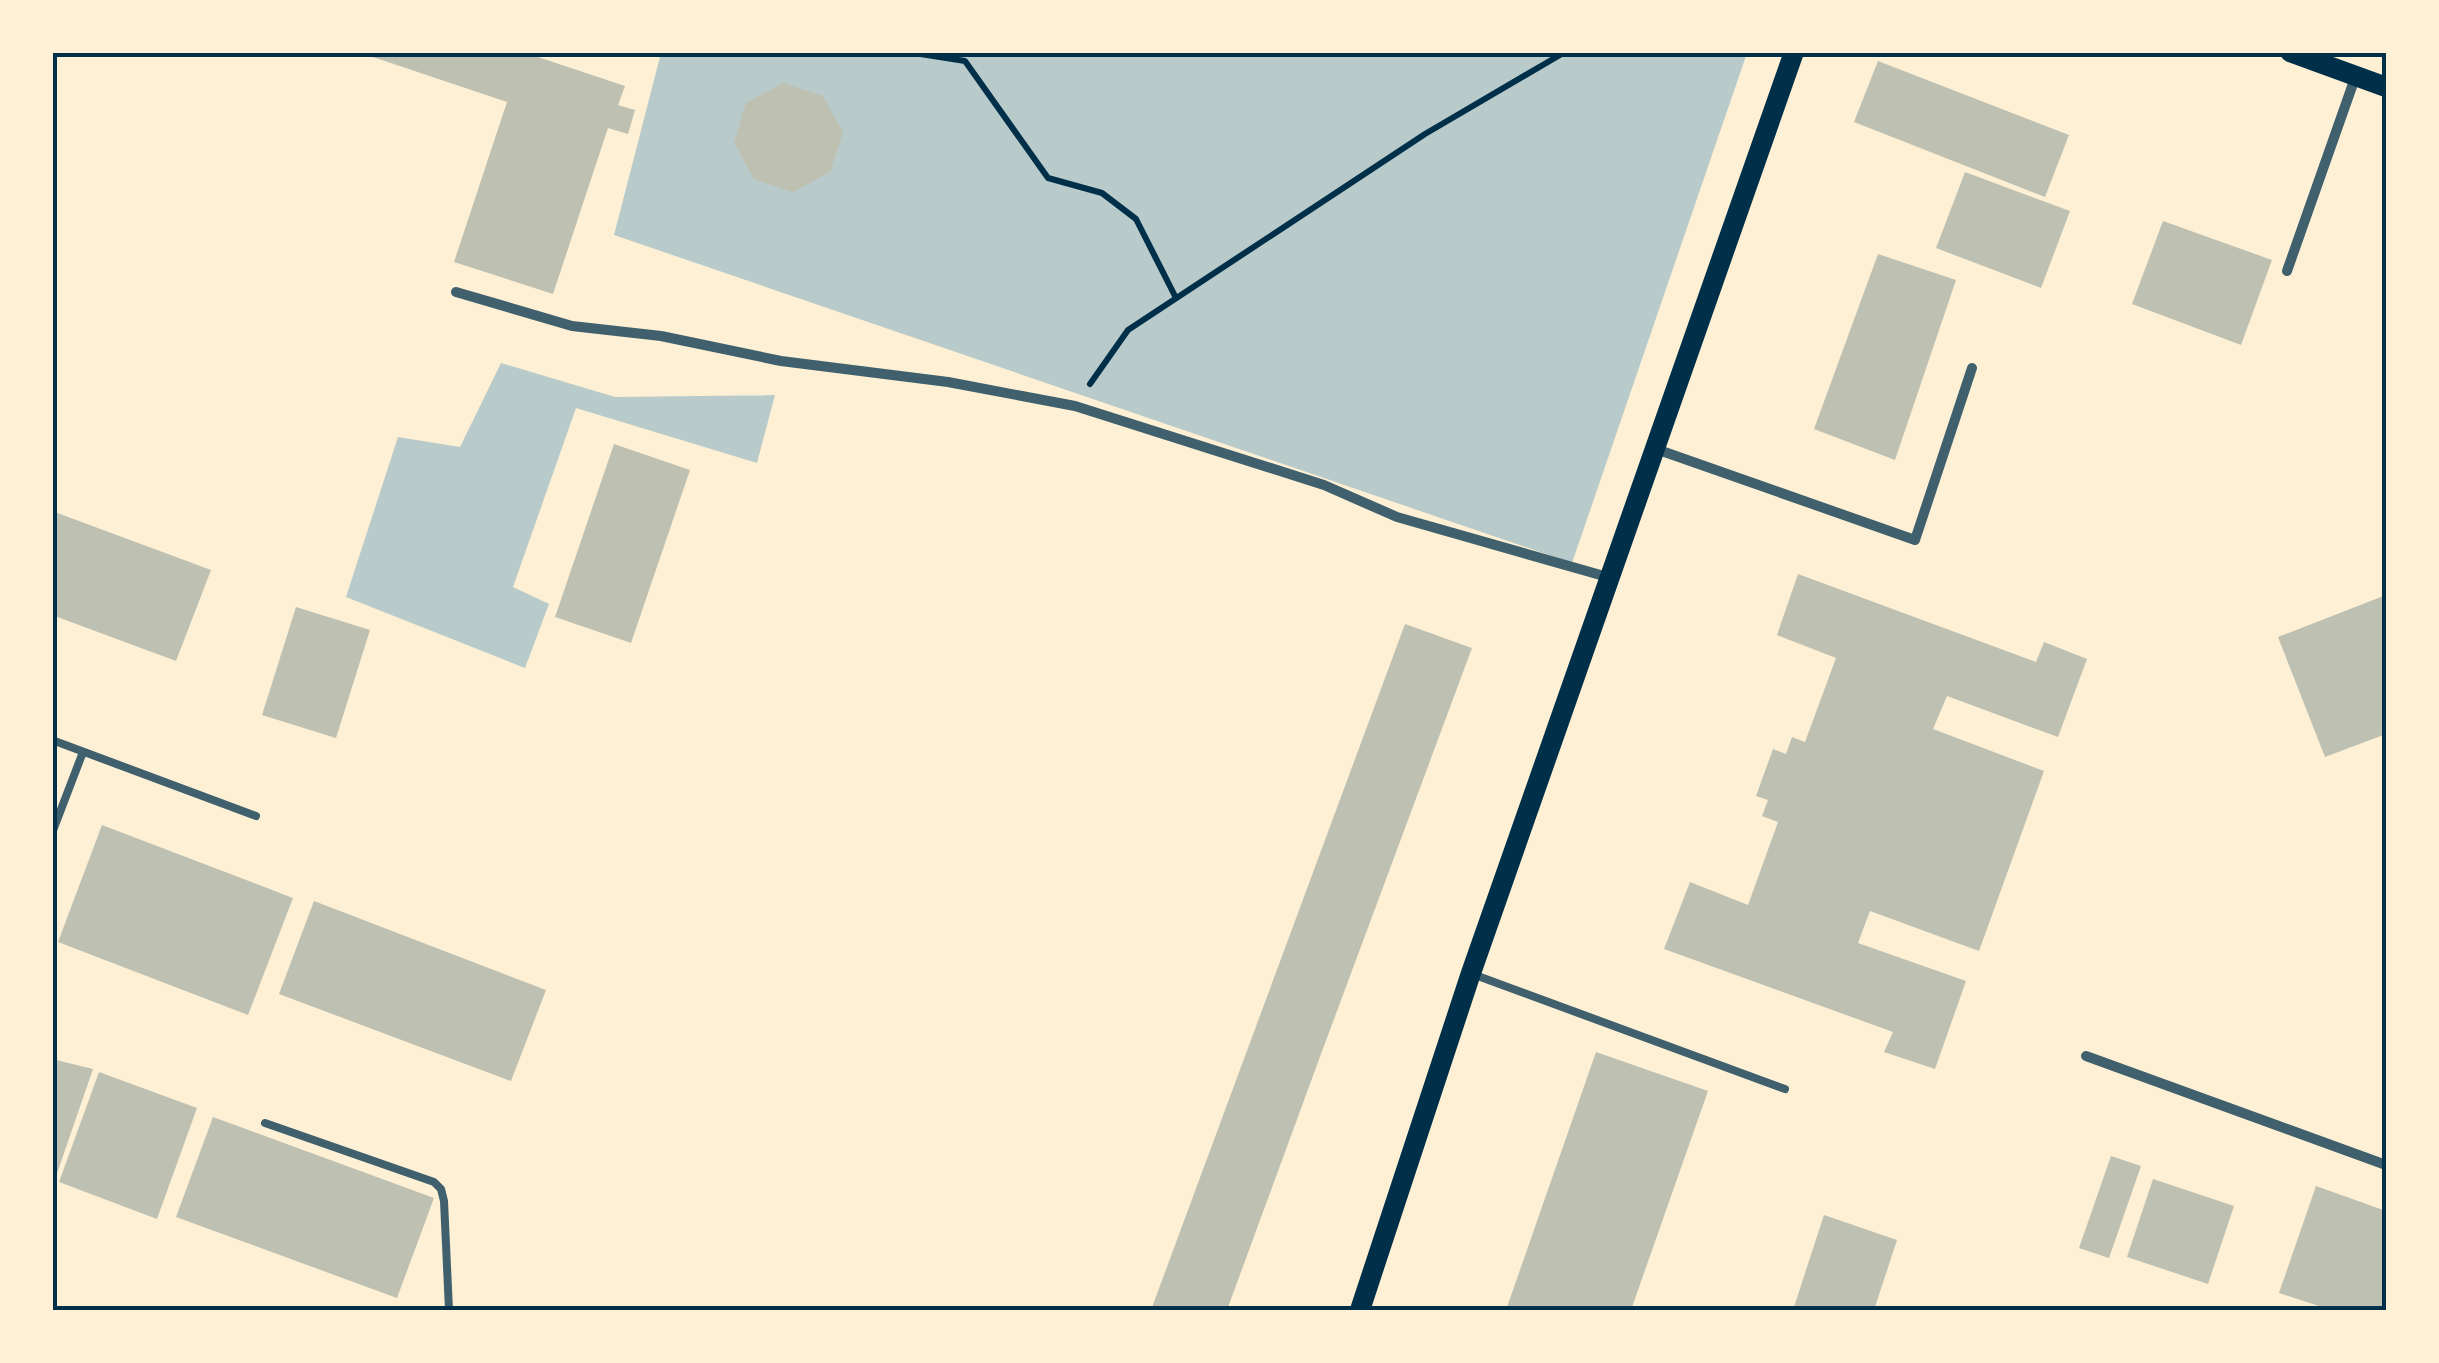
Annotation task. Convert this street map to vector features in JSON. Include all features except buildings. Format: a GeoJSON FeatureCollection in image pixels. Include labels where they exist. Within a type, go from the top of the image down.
{"type":"FeatureCollection","features":[{"type":"Feature","properties":{"kind":"main road"},"geometry":{"type":"LineString","coordinates":[[1360,1310],[1471,973],[1794,52]]}},
{"type":"Feature","properties":{"kind":"main road"},"geometry":{"type":"LineString","coordinates":[[2290,52],[2386,86]]}},
{"type":"Feature","properties":{"kind":"street"},"geometry":{"type":"LineString","coordinates":[[2287,271],[2355,78]]}},
{"type":"Feature","properties":{"kind":"street"},"geometry":{"type":"LineString","coordinates":[[456,292],[572,326],[661,336],[781,361],[894,374],[1075,406],[1324,485],[1397,517],[1612,578]]}},
{"type":"Feature","properties":{"kind":"street"},"geometry":{"type":"LineString","coordinates":[[1656,449],[1915,540],[1972,368]]}},
{"type":"Feature","properties":{"kind":"street"},"geometry":{"type":"LineString","coordinates":[[2086,1056],[2386,1165]]}},
{"type":"Feature","properties":{"kind":"lane"},"geometry":{"type":"LineString","coordinates":[[52,740],[256,816]]}},
{"type":"Feature","properties":{"kind":"lane"},"geometry":{"type":"LineString","coordinates":[[52,833],[83,752]]}},
{"type":"Feature","properties":{"kind":"lane"},"geometry":{"type":"LineString","coordinates":[[1471,973],[1785,1089]]}},
{"type":"Feature","properties":{"kind":"lane"},"geometry":{"type":"LineString","coordinates":[[265,1123],[434,1182],[441,1189],[449,1310]]}},
{"type":"Feature","properties":{"kind":"path"},"geometry":{"type":"LineString","coordinates":[[908,52],[965,61],[1048,178],[1102,194],[1136,219],[1176,298]]}},
{"type":"Feature","properties":{"kind":"path"},"geometry":{"type":"LineString","coordinates":[[1075,406],[1128,330],[1425,134],[1566,52]]}},
{"type":"Feature","properties":{"kind":"shaded area"},"geometry":{"type":"Polygon","coordinates":[[[661,53],[1747,53],[1572,563],[614,235],[661,53]]]}},
{"type":"Feature","properties":{"kind":"shaded area"},"geometry":{"type":"Polygon","coordinates":[[[501,363],[615,397],[775,395],[757,463],[576,408],[513,587],[549,604],[525,668],[346,597],[398,437],[460,447],[501,363]]]}}]}
